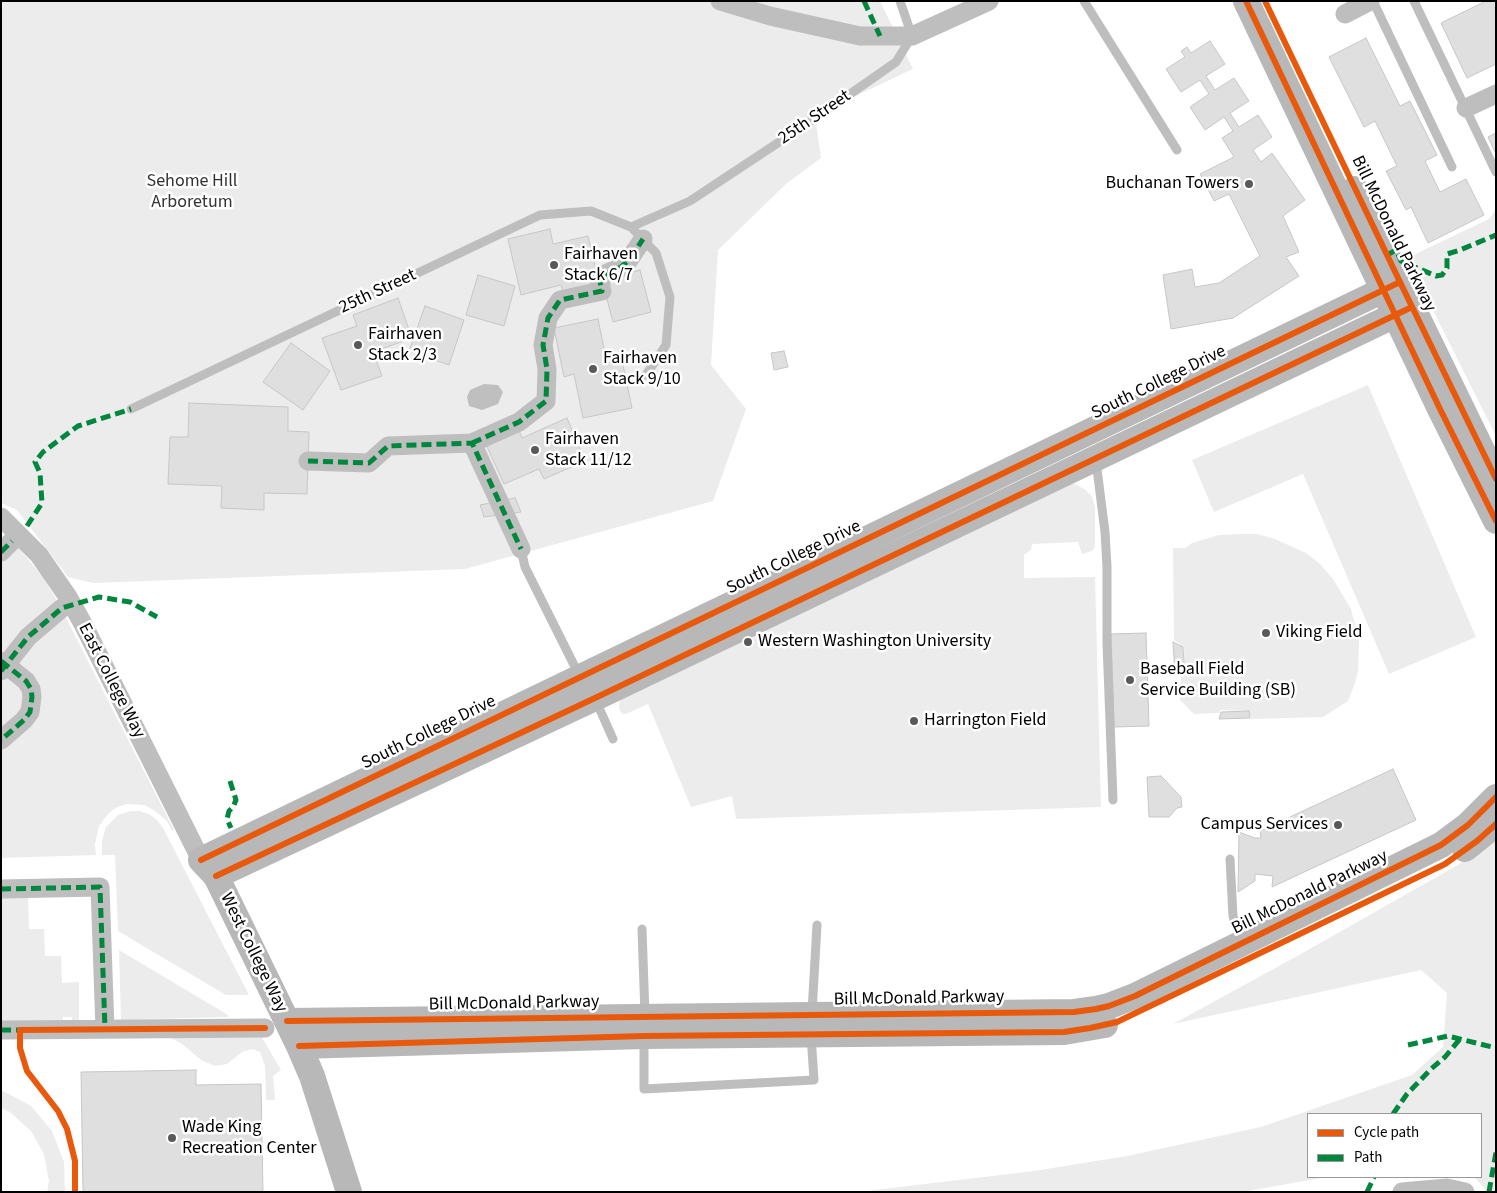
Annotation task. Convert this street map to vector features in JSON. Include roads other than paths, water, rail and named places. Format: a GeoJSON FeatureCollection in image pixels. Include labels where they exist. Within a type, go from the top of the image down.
{"type":"FeatureCollection","features":[{"type":"Feature","properties":{"kind":"main road","name":"Bill McDonald Parkway"},"geometry":{"type":"LineString","coordinates":[[1246,1],[1391,286],[1496,521]]}},
{"type":"Feature","properties":{"kind":"main road","name":"Bill McDonald Parkway"},"geometry":{"type":"LineString","coordinates":[[1265,1],[1391,286]]}},
{"type":"Feature","properties":{"kind":"main road","name":"South College Drive"},"geometry":{"type":"LineString","coordinates":[[588,688],[1391,286]]}},
{"type":"Feature","properties":{"kind":"main road","name":"Bill McDonald Parkway"},"geometry":{"type":"LineString","coordinates":[[1403,311],[1496,479]]}},
{"type":"Feature","properties":{"kind":"main road","name":"South College Drive"},"geometry":{"type":"LineString","coordinates":[[208,868],[588,688],[1096,458],[1403,311]]}},
{"type":"Feature","properties":{"kind":"main road","name":"Bill McDonald Parkway"},"geometry":{"type":"LineString","coordinates":[[276,1025],[645,1027],[812,1025],[1074,1012],[1096,1009],[1135,996],[1442,845],[1468,825],[1496,797]]}},
{"type":"Feature","properties":{"kind":"main road","name":"Bill McDonald Parkway"},"geometry":{"type":"LineString","coordinates":[[812,1025],[1064,1032],[1117,1022],[1445,864],[1496,824]]}},
{"type":"Feature","properties":{"kind":"main road","name":"West College Way"},"geometry":{"type":"LineString","coordinates":[[208,868],[276,1025],[299,1046],[312,1076],[349,1192]]}},
{"type":"Feature","properties":{"kind":"main road","name":"Bill McDonald Parkway"},"geometry":{"type":"LineString","coordinates":[[299,1046],[645,1027]]}},
{"type":"Feature","properties":{"kind":"street"},"geometry":{"type":"LineString","coordinates":[[720,1],[770,16],[860,36],[912,36],[989,1]]}},
{"type":"Feature","properties":{"kind":"street"},"geometry":{"type":"LineString","coordinates":[[1344,14],[1372,1]]}},
{"type":"Feature","properties":{"kind":"street"},"geometry":{"type":"LineString","coordinates":[[1466,108],[1496,94]]}},
{"type":"Feature","properties":{"kind":"street"},"geometry":{"type":"LineString","coordinates":[[308,461],[368,463],[388,446],[472,442],[519,422],[546,401],[547,369],[542,345],[548,318],[560,300],[602,291],[599,277],[621,267],[629,260],[637,233]]}},
{"type":"Feature","properties":{"kind":"street"},"geometry":{"type":"LineString","coordinates":[[472,442],[521,549]]}},
{"type":"Feature","properties":{"kind":"street","name":"East College Way"},"geometry":{"type":"LineString","coordinates":[[1,517],[39,556],[56,578],[65,603],[82,622],[208,868]]}},
{"type":"Feature","properties":{"kind":"street"},"geometry":{"type":"LineString","coordinates":[[1,740],[24,720],[30,712],[32,704],[31,689],[26,681],[3,666],[28,637],[65,603]]}},
{"type":"Feature","properties":{"kind":"street"},"geometry":{"type":"LineString","coordinates":[[1,889],[100,887],[105,1028]]}},
{"type":"Feature","properties":{"kind":"street"},"geometry":{"type":"LineString","coordinates":[[10,1030],[276,1025]]}},
{"type":"Feature","properties":{"kind":"street"},"geometry":{"type":"LineString","coordinates":[[1402,1192],[1446,1188],[1464,1192]]}},
{"type":"Feature","properties":{"kind":"lane"},"geometry":{"type":"LineString","coordinates":[[900,1],[912,36]]}},
{"type":"Feature","properties":{"kind":"lane"},"geometry":{"type":"LineString","coordinates":[[1084,1],[1178,150]]}},
{"type":"Feature","properties":{"kind":"lane"},"geometry":{"type":"LineString","coordinates":[[1372,1],[1452,167]]}},
{"type":"Feature","properties":{"kind":"lane"},"geometry":{"type":"LineString","coordinates":[[1414,1],[1496,172]]}},
{"type":"Feature","properties":{"kind":"lane","name":"25th Street"},"geometry":{"type":"LineString","coordinates":[[131,409],[540,215],[591,211],[637,233],[690,201],[820,116],[896,62],[912,36]]}},
{"type":"Feature","properties":{"kind":"lane"},"geometry":{"type":"LineString","coordinates":[[637,233],[656,253],[670,297],[666,345],[646,375]]}},
{"type":"Feature","properties":{"kind":"lane"},"geometry":{"type":"LineString","coordinates":[[1096,458],[1107,558],[1107,643],[1113,800]]}},
{"type":"Feature","properties":{"kind":"lane"},"geometry":{"type":"LineString","coordinates":[[521,549],[525,567],[613,739]]}},
{"type":"Feature","properties":{"kind":"lane"},"geometry":{"type":"LineString","coordinates":[[1230,859],[1233,916],[1235,924],[1246,941]]}},
{"type":"Feature","properties":{"kind":"lane"},"geometry":{"type":"LineString","coordinates":[[642,929],[645,1027],[644,1088],[814,1080],[812,1025],[817,925]]}},
{"type":"Feature","properties":{"kind":"place","name":"Buchanan Towers"},"geometry":{"type":"Point","coordinates":[1249,184]}},
{"type":"Feature","properties":{"kind":"place","name":"Fairhaven Stack 6/7"},"geometry":{"type":"Point","coordinates":[554,265]}},
{"type":"Feature","properties":{"kind":"place","name":"Fairhaven Stack 2/3"},"geometry":{"type":"Point","coordinates":[358,345]}},
{"type":"Feature","properties":{"kind":"place","name":"Fairhaven Stack 9/10"},"geometry":{"type":"Point","coordinates":[593,369]}},
{"type":"Feature","properties":{"kind":"place","name":"Fairhaven Stack 11/12"},"geometry":{"type":"Point","coordinates":[535,450]}},
{"type":"Feature","properties":{"kind":"place","name":"Viking Field"},"geometry":{"type":"Point","coordinates":[1266,633]}},
{"type":"Feature","properties":{"kind":"place","name":"Western Washington University"},"geometry":{"type":"Point","coordinates":[748,642]}},
{"type":"Feature","properties":{"kind":"place","name":"Baseball Field Service Building (SB)"},"geometry":{"type":"Point","coordinates":[1130,680]}},
{"type":"Feature","properties":{"kind":"place","name":"Harrington Field"},"geometry":{"type":"Point","coordinates":[914,721]}},
{"type":"Feature","properties":{"kind":"place","name":"Campus Services"},"geometry":{"type":"Point","coordinates":[1338,825]}},
{"type":"Feature","properties":{"kind":"place","name":"Wade King Recreation Center"},"geometry":{"type":"Point","coordinates":[172,1138]}},
{"type":"Feature","properties":{"kind":"park label","name":"Sehome Hill Arboretum"},"geometry":{"type":"Point","coordinates":[192,192]}}]}
